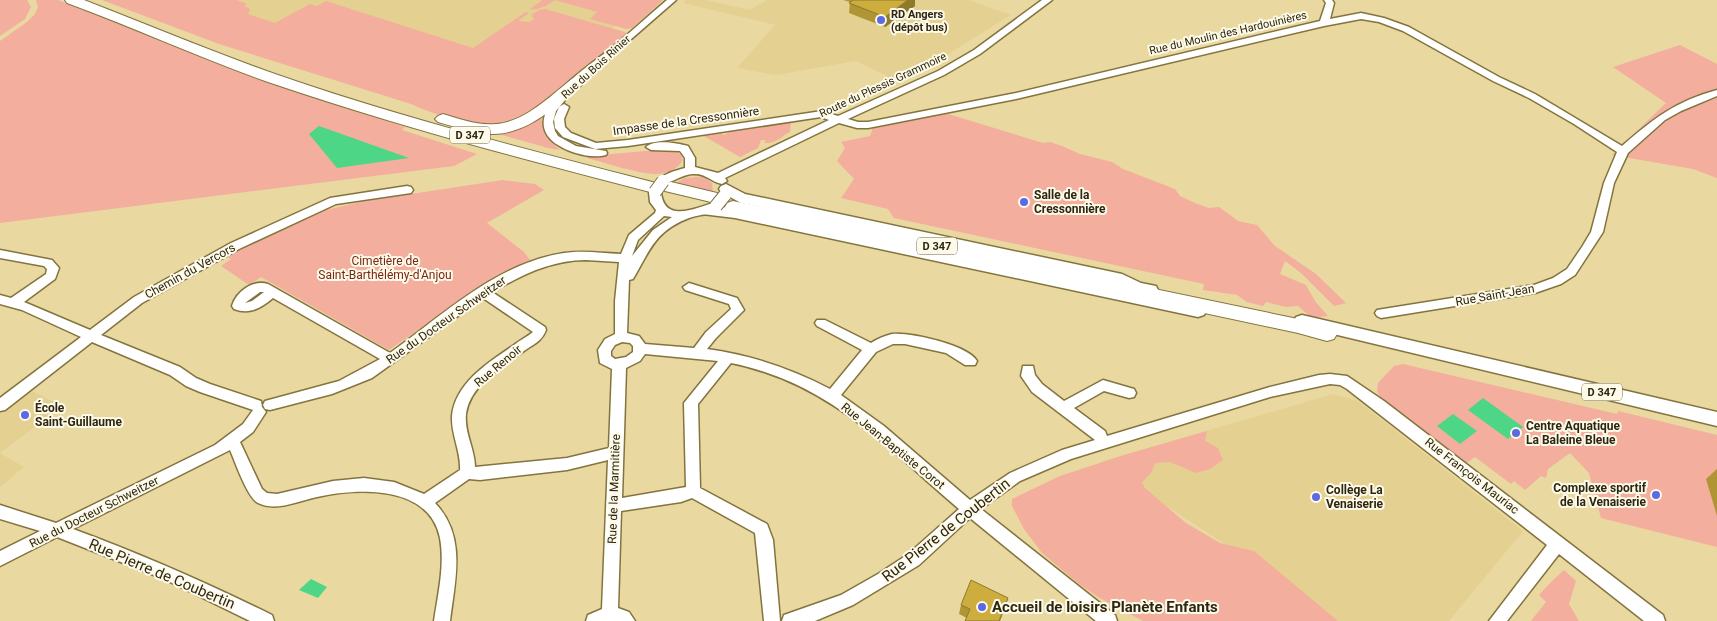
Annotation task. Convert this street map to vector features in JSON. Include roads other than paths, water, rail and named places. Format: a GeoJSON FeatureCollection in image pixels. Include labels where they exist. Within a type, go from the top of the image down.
{"type":"FeatureCollection","features":[{"type":"Feature","properties":{"kind":"highway"},"geometry":{"type":"LineString","coordinates":[[72,0],[226,61],[366,109],[372,114],[543,166],[636,190],[661,189]]}},
{"type":"Feature","properties":{"kind":"highway","name":"D 347"},"geometry":{"type":"LineString","coordinates":[[90,0],[237,58],[369,104],[661,189],[720,198],[1138,288]]}},
{"type":"Feature","properties":{"kind":"highway"},"geometry":{"type":"LineString","coordinates":[[290,77],[421,114],[487,135],[648,176],[661,189]]}},
{"type":"Feature","properties":{"kind":"highway"},"geometry":{"type":"LineString","coordinates":[[421,114],[480,127],[508,127],[528,118],[577,82]]}},
{"type":"Feature","properties":{"kind":"highway","name":"D 347"},"geometry":{"type":"LineString","coordinates":[[720,198],[1327,334]]}},
{"type":"Feature","properties":{"kind":"main road"},"geometry":{"type":"LineString","coordinates":[[720,198],[735,213],[1119,296],[1488,366]]}},
{"type":"Feature","properties":{"kind":"main road","name":"D 347"},"geometry":{"type":"LineString","coordinates":[[1138,288],[1433,350],[1488,366],[1717,419]]}},
{"type":"Feature","properties":{"kind":"street","name":"Rue du Bois Rinier"},"geometry":{"type":"LineString","coordinates":[[672,0],[577,82],[552,109],[548,124],[550,131],[556,138],[574,150],[589,153],[608,153],[652,146],[678,146],[688,152],[690,170]]}},
{"type":"Feature","properties":{"kind":"street","name":"Route du Plessis Grammoire"},"geometry":{"type":"LineString","coordinates":[[685,216],[720,198],[786,143],[908,89],[962,62],[1048,0]]}},
{"type":"Feature","properties":{"kind":"street"},"geometry":{"type":"LineString","coordinates":[[1324,23],[1330,3],[1328,0]]}},
{"type":"Feature","properties":{"kind":"street","name":"Rue du Moulin des Hardouinières"},"geometry":{"type":"LineString","coordinates":[[842,119],[858,125],[868,125],[1016,96],[1324,23],[1361,16],[1381,20],[1406,29],[1547,105],[1623,151]]}},
{"type":"Feature","properties":{"kind":"street","name":"Rue Saint-Jean"},"geometry":{"type":"LineString","coordinates":[[1381,313],[1535,289],[1557,281],[1571,272],[1596,232],[1609,182],[1623,151],[1661,118],[1676,109],[1717,94]]}},
{"type":"Feature","properties":{"kind":"street","name":"Impasse de la Cressonnière"},"geometry":{"type":"LineString","coordinates":[[564,107],[559,119],[560,128],[567,136],[595,146],[628,143],[822,114],[842,119]]}},
{"type":"Feature","properties":{"kind":"street"},"geometry":{"type":"LineString","coordinates":[[621,337],[620,310],[626,259],[632,240],[644,227],[657,219],[661,189],[690,170],[710,173],[720,198]]}},
{"type":"Feature","properties":{"kind":"street"},"geometry":{"type":"LineString","coordinates":[[661,189],[676,215],[685,216]]}},
{"type":"Feature","properties":{"kind":"street","name":"Chemin du Vercors"},"geometry":{"type":"LineString","coordinates":[[0,406],[90,336],[147,295],[235,246],[334,201],[407,190]]}},
{"type":"Feature","properties":{"kind":"street"},"geometry":{"type":"LineString","coordinates":[[623,290],[635,262],[646,243],[663,226],[685,216]]}},
{"type":"Feature","properties":{"kind":"street"},"geometry":{"type":"LineString","coordinates":[[0,254],[41,261],[48,263],[53,268],[51,276],[13,303]]}},
{"type":"Feature","properties":{"kind":"street","name":"Rue du Docteur Schweitzer"},"geometry":{"type":"LineString","coordinates":[[0,560],[214,453],[233,441],[252,424],[262,407],[334,389],[368,373],[484,293],[520,271],[556,259],[589,255],[626,259]]}},
{"type":"Feature","properties":{"kind":"street"},"geometry":{"type":"LineString","coordinates":[[689,287],[733,301],[738,310],[711,336],[699,352]]}},
{"type":"Feature","properties":{"kind":"street"},"geometry":{"type":"LineString","coordinates":[[273,292],[389,360]]}},
{"type":"Feature","properties":{"kind":"street","name":"Rue Renoir"},"geometry":{"type":"LineString","coordinates":[[468,473],[467,449],[458,425],[462,403],[481,378],[521,346],[537,336],[540,330],[484,293]]}},
{"type":"Feature","properties":{"kind":"street"},"geometry":{"type":"LineString","coordinates":[[0,299],[175,371],[190,382],[262,407]]}},
{"type":"Feature","properties":{"kind":"street"},"geometry":{"type":"LineString","coordinates":[[821,323],[871,349]]}},
{"type":"Feature","properties":{"kind":"street"},"geometry":{"type":"LineString","coordinates":[[621,337],[634,339],[640,345],[640,349],[636,358],[631,362],[619,365],[608,362],[603,354],[610,342],[621,337]]}},
{"type":"Feature","properties":{"kind":"street"},"geometry":{"type":"LineString","coordinates":[[832,397],[871,349],[882,342],[893,339],[904,339],[949,349],[970,361]]}},
{"type":"Feature","properties":{"kind":"street","name":"Rue Jean-Baptiste Corot"},"geometry":{"type":"LineString","coordinates":[[640,349],[699,352],[728,357],[776,370],[832,397],[875,429],[970,509],[1109,621]]}},
{"type":"Feature","properties":{"kind":"street"},"geometry":{"type":"LineString","coordinates":[[693,491],[691,402],[728,357]]}},
{"type":"Feature","properties":{"kind":"street","name":"Rue de la Marmitière"},"geometry":{"type":"LineString","coordinates":[[610,614],[619,365]]}},
{"type":"Feature","properties":{"kind":"street"},"geometry":{"type":"LineString","coordinates":[[1028,370],[1028,376],[1037,388],[1100,435],[1104,443]]}},
{"type":"Feature","properties":{"kind":"street","name":"Rue François Mauriac"},"geometry":{"type":"LineString","coordinates":[[1270,392],[1330,378],[1342,380],[1352,385],[1657,621]]}},
{"type":"Feature","properties":{"kind":"street"},"geometry":{"type":"LineString","coordinates":[[1064,407],[1103,386],[1129,393]]}},
{"type":"Feature","properties":{"kind":"street","name":"Rue Pierre de Coubertin"},"geometry":{"type":"LineString","coordinates":[[790,621],[811,615],[847,600],[884,579],[913,560],[970,509],[1015,477],[1067,454],[1270,392]]}},
{"type":"Feature","properties":{"kind":"street"},"geometry":{"type":"LineString","coordinates":[[233,441],[256,493],[262,498],[280,500],[324,489],[365,485],[399,489],[425,502],[442,525],[447,537],[448,560],[442,621]]}},
{"type":"Feature","properties":{"kind":"street"},"geometry":{"type":"LineString","coordinates":[[425,502],[468,473],[480,474],[567,464],[615,453]]}},
{"type":"Feature","properties":{"kind":"street"},"geometry":{"type":"LineString","coordinates":[[614,505],[681,496],[693,491]]}},
{"type":"Feature","properties":{"kind":"street"},"geometry":{"type":"LineString","coordinates":[[693,491],[757,525],[762,530],[765,540],[772,621]]}},
{"type":"Feature","properties":{"kind":"street","name":"Rue Pierre de Coubertin"},"geometry":{"type":"LineString","coordinates":[[0,512],[57,530],[208,591],[266,621]]}},
{"type":"Feature","properties":{"kind":"street"},"geometry":{"type":"LineString","coordinates":[[1497,621],[1557,544]]}},
{"type":"Feature","properties":{"kind":"street"},"geometry":{"type":"LineString","coordinates":[[594,621],[610,614],[621,616],[627,621]]}},
{"type":"Feature","properties":{"kind":"place","name":"RD Angers (dépôt bus)"},"geometry":{"type":"Point","coordinates":[881,20]}},
{"type":"Feature","properties":{"kind":"place","name":"Salle de la Cressonnière"},"geometry":{"type":"Point","coordinates":[1024,202]}},
{"type":"Feature","properties":{"kind":"place","name":"École Saint-Guillaume"},"geometry":{"type":"Point","coordinates":[25,415]}},
{"type":"Feature","properties":{"kind":"place","name":"Centre Aquatique La Baleine Bleue"},"geometry":{"type":"Point","coordinates":[1516,433]}},
{"type":"Feature","properties":{"kind":"place","name":"Complexe sportif de la Venaiserie"},"geometry":{"type":"Point","coordinates":[1656,495]}},
{"type":"Feature","properties":{"kind":"place","name":"Collège La Venaiserie"},"geometry":{"type":"Point","coordinates":[1316,497]}},
{"type":"Feature","properties":{"kind":"place","name":"Accueil de loisirs Planète Enfants"},"geometry":{"type":"Point","coordinates":[982,607]}},
{"type":"Feature","properties":{"kind":"park label","name":"Cimetière de Saint-Barthélémy-d'Anjou"},"geometry":{"type":"Point","coordinates":[385,268]}}]}
